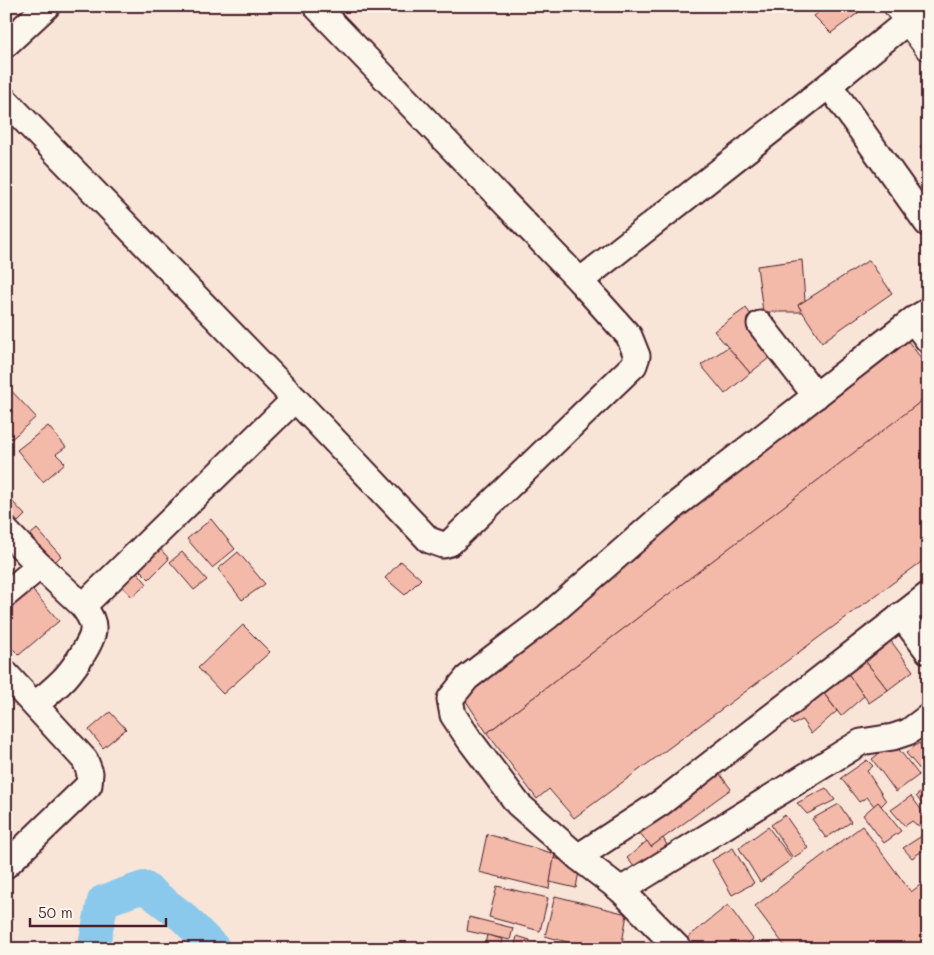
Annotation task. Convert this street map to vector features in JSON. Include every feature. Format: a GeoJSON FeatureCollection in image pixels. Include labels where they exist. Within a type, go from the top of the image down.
{"type":"FeatureCollection","features":[{"type":"Feature","properties":{"kind":"highway"},"geometry":{"type":"LineString","coordinates":[[904,13],[928,46]]}},
{"type":"Feature","properties":{"kind":"lane"},"geometry":{"type":"LineString","coordinates":[[6,44],[47,6]]}},
{"type":"Feature","properties":{"kind":"lane"},"geometry":{"type":"LineString","coordinates":[[6,100],[429,540],[443,545],[450,543],[634,365],[637,356],[629,336],[580,281],[316,6]]}},
{"type":"Feature","properties":{"kind":"lane"},"geometry":{"type":"LineString","coordinates":[[580,281],[829,85],[904,13]]}},
{"type":"Feature","properties":{"kind":"lane"},"geometry":{"type":"LineString","coordinates":[[829,85],[927,223]]}},
{"type":"Feature","properties":{"kind":"lane"},"geometry":{"type":"LineString","coordinates":[[680,949],[621,890],[578,857],[518,804],[468,739],[453,715],[450,699],[467,678],[547,617],[674,506],[920,316],[928,340]]}},
{"type":"Feature","properties":{"kind":"lane"},"geometry":{"type":"LineString","coordinates":[[760,324],[816,396]]}},
{"type":"Feature","properties":{"kind":"lane"},"geometry":{"type":"LineString","coordinates":[[83,606],[295,399]]}},
{"type":"Feature","properties":{"kind":"lane"},"geometry":{"type":"LineString","coordinates":[[6,530],[40,566],[83,606],[92,619],[94,630],[88,646],[62,681],[35,705]]}},
{"type":"Feature","properties":{"kind":"lane"},"geometry":{"type":"LineString","coordinates":[[6,594],[40,566]]}},
{"type":"Feature","properties":{"kind":"lane"},"geometry":{"type":"LineString","coordinates":[[578,857],[662,802],[928,595]]}},
{"type":"Feature","properties":{"kind":"lane"},"geometry":{"type":"LineString","coordinates":[[901,615],[928,651]]}},
{"type":"Feature","properties":{"kind":"lane"},"geometry":{"type":"LineString","coordinates":[[6,674],[85,760],[90,773],[89,785],[6,865]]}},
{"type":"Feature","properties":{"kind":"lane"},"geometry":{"type":"LineString","coordinates":[[621,890],[861,742],[893,737],[908,732],[928,717]]}},
{"type":"Feature","properties":{"kind":"building"},"geometry":{"type":"Polygon","coordinates":[[[826,6],[853,6],[858,13],[831,33],[814,16],[826,6]]]}},
{"type":"Feature","properties":{"kind":"building"},"geometry":{"type":"Polygon","coordinates":[[[928,141],[928,157],[920,146],[928,141]]]}},
{"type":"Feature","properties":{"kind":"building"},"geometry":{"type":"Polygon","coordinates":[[[802,260],[805,301],[798,305],[802,312],[763,312],[757,266],[802,260]]]}},
{"type":"Feature","properties":{"kind":"building"},"geometry":{"type":"Polygon","coordinates":[[[869,260],[892,293],[822,342],[798,305],[869,260]]]}},
{"type":"Feature","properties":{"kind":"building"},"geometry":{"type":"Polygon","coordinates":[[[746,308],[778,351],[750,373],[714,331],[746,308]]]}},
{"type":"Feature","properties":{"kind":"building"},"geometry":{"type":"Polygon","coordinates":[[[904,336],[928,367],[928,397],[487,733],[462,695],[904,336]]]}},
{"type":"Feature","properties":{"kind":"building"},"geometry":{"type":"Polygon","coordinates":[[[728,347],[750,373],[725,394],[701,365],[728,347]]]}},
{"type":"Feature","properties":{"kind":"building"},"geometry":{"type":"Polygon","coordinates":[[[6,385],[36,417],[6,444],[6,385]]]}},
{"type":"Feature","properties":{"kind":"building"},"geometry":{"type":"Polygon","coordinates":[[[928,396],[928,557],[574,818],[549,789],[537,799],[487,733],[928,396]]]}},
{"type":"Feature","properties":{"kind":"building"},"geometry":{"type":"Polygon","coordinates":[[[48,426],[66,447],[56,454],[65,463],[43,482],[17,450],[48,426]]]}},
{"type":"Feature","properties":{"kind":"building"},"geometry":{"type":"Polygon","coordinates":[[[12,501],[25,515],[18,522],[6,509],[6,506],[12,501]]]}},
{"type":"Feature","properties":{"kind":"building"},"geometry":{"type":"Polygon","coordinates":[[[211,519],[235,549],[212,568],[187,539],[211,519]]]}},
{"type":"Feature","properties":{"kind":"building"},"geometry":{"type":"Polygon","coordinates":[[[37,529],[61,556],[55,562],[30,535],[37,529]]]}},
{"type":"Feature","properties":{"kind":"building"},"geometry":{"type":"Polygon","coordinates":[[[157,545],[169,559],[149,579],[136,566],[157,545]]]}},
{"type":"Feature","properties":{"kind":"building"},"geometry":{"type":"Polygon","coordinates":[[[182,552],[207,580],[194,590],[170,562],[182,552]]]}},
{"type":"Feature","properties":{"kind":"building"},"geometry":{"type":"Polygon","coordinates":[[[238,552],[265,584],[242,600],[218,569],[238,552]]]}},
{"type":"Feature","properties":{"kind":"building"},"geometry":{"type":"Polygon","coordinates":[[[401,561],[421,579],[405,595],[385,578],[401,561]]]}},
{"type":"Feature","properties":{"kind":"building"},"geometry":{"type":"Polygon","coordinates":[[[135,569],[147,584],[132,597],[118,582],[135,569]]]}},
{"type":"Feature","properties":{"kind":"building"},"geometry":{"type":"Polygon","coordinates":[[[28,585],[59,621],[19,655],[6,642],[6,604],[28,585]]]}},
{"type":"Feature","properties":{"kind":"building"},"geometry":{"type":"Polygon","coordinates":[[[928,601],[928,629],[926,631],[913,614],[928,601]]]}},
{"type":"Feature","properties":{"kind":"building"},"geometry":{"type":"Polygon","coordinates":[[[243,625],[270,652],[223,694],[198,668],[243,625]]]}},
{"type":"Feature","properties":{"kind":"building"},"geometry":{"type":"Polygon","coordinates":[[[891,641],[913,671],[888,690],[866,662],[891,641]]]}},
{"type":"Feature","properties":{"kind":"building"},"geometry":{"type":"Polygon","coordinates":[[[862,654],[888,690],[869,703],[844,668],[862,654]]]}},
{"type":"Feature","properties":{"kind":"building"},"geometry":{"type":"Polygon","coordinates":[[[844,668],[864,696],[841,716],[819,687],[844,668]]]}},
{"type":"Feature","properties":{"kind":"building"},"geometry":{"type":"Polygon","coordinates":[[[819,687],[837,711],[811,734],[802,720],[793,725],[786,715],[819,687]]]}},
{"type":"Feature","properties":{"kind":"building"},"geometry":{"type":"Polygon","coordinates":[[[110,712],[126,729],[103,748],[89,730],[110,712]]]}},
{"type":"Feature","properties":{"kind":"building"},"geometry":{"type":"Polygon","coordinates":[[[928,724],[928,745],[918,731],[928,724]]]}},
{"type":"Feature","properties":{"kind":"building"},"geometry":{"type":"Polygon","coordinates":[[[893,742],[919,775],[896,792],[872,759],[893,742]]]}},
{"type":"Feature","properties":{"kind":"building"},"geometry":{"type":"Polygon","coordinates":[[[919,743],[928,755],[928,768],[922,772],[906,753],[919,743]]]}},
{"type":"Feature","properties":{"kind":"building"},"geometry":{"type":"Polygon","coordinates":[[[867,760],[873,766],[867,771],[886,801],[881,806],[878,802],[874,806],[867,797],[859,802],[841,778],[867,760]]]}},
{"type":"Feature","properties":{"kind":"building"},"geometry":{"type":"Polygon","coordinates":[[[716,769],[731,789],[651,847],[636,828],[716,769]]]}},
{"type":"Feature","properties":{"kind":"building"},"geometry":{"type":"Polygon","coordinates":[[[928,786],[928,812],[916,796],[928,786]]]}},
{"type":"Feature","properties":{"kind":"building"},"geometry":{"type":"Polygon","coordinates":[[[826,788],[835,800],[807,814],[797,803],[826,788]]]}},
{"type":"Feature","properties":{"kind":"building"},"geometry":{"type":"Polygon","coordinates":[[[911,796],[928,819],[918,826],[912,821],[905,826],[891,810],[911,796]]]}},
{"type":"Feature","properties":{"kind":"building"},"geometry":{"type":"Polygon","coordinates":[[[878,802],[901,831],[884,843],[863,815],[878,802]]]}},
{"type":"Feature","properties":{"kind":"building"},"geometry":{"type":"Polygon","coordinates":[[[839,804],[851,822],[826,838],[812,819],[839,804]]]}},
{"type":"Feature","properties":{"kind":"building"},"geometry":{"type":"Polygon","coordinates":[[[785,815],[808,848],[793,858],[771,825],[785,815]]]}},
{"type":"Feature","properties":{"kind":"building"},"geometry":{"type":"Polygon","coordinates":[[[862,826],[911,892],[928,879],[928,949],[787,949],[755,906],[862,826]]]}},
{"type":"Feature","properties":{"kind":"building"},"geometry":{"type":"Polygon","coordinates":[[[768,827],[792,859],[760,882],[739,848],[768,827]]]}},
{"type":"Feature","properties":{"kind":"building"},"geometry":{"type":"Polygon","coordinates":[[[928,832],[928,847],[912,858],[903,848],[928,832]]]}},
{"type":"Feature","properties":{"kind":"building"},"geometry":{"type":"Polygon","coordinates":[[[487,834],[555,854],[549,889],[479,872],[487,834]]]}},
{"type":"Feature","properties":{"kind":"building"},"geometry":{"type":"Polygon","coordinates":[[[663,838],[668,847],[636,869],[627,858],[647,841],[651,847],[663,838]]]}},
{"type":"Feature","properties":{"kind":"building"},"geometry":{"type":"Polygon","coordinates":[[[733,848],[754,883],[732,895],[712,860],[733,848]]]}},
{"type":"Feature","properties":{"kind":"building"},"geometry":{"type":"Polygon","coordinates":[[[554,858],[580,865],[576,888],[550,882],[554,858]]]}},
{"type":"Feature","properties":{"kind":"building"},"geometry":{"type":"Polygon","coordinates":[[[497,886],[548,898],[540,931],[489,917],[497,886]]]}},
{"type":"Feature","properties":{"kind":"building"},"geometry":{"type":"Polygon","coordinates":[[[555,896],[627,914],[621,949],[593,949],[545,936],[555,896]]]}},
{"type":"Feature","properties":{"kind":"building"},"geometry":{"type":"Polygon","coordinates":[[[728,905],[753,939],[742,949],[696,949],[687,938],[728,905]]]}},
{"type":"Feature","properties":{"kind":"building"},"geometry":{"type":"Polygon","coordinates":[[[469,917],[513,928],[510,940],[467,931],[469,917]]]}},
{"type":"Feature","properties":{"kind":"building"},"geometry":{"type":"Polygon","coordinates":[[[487,935],[502,939],[500,949],[484,949],[487,935]]]}},
{"type":"Feature","properties":{"kind":"building"},"geometry":{"type":"Polygon","coordinates":[[[517,936],[530,940],[528,949],[514,949],[517,936]]]}},
{"type":"Feature","properties":{"kind":"waterway"},"geometry":{"type":"LineString","coordinates":[[93,949],[103,901],[144,887],[183,917],[215,949]]}}]}
